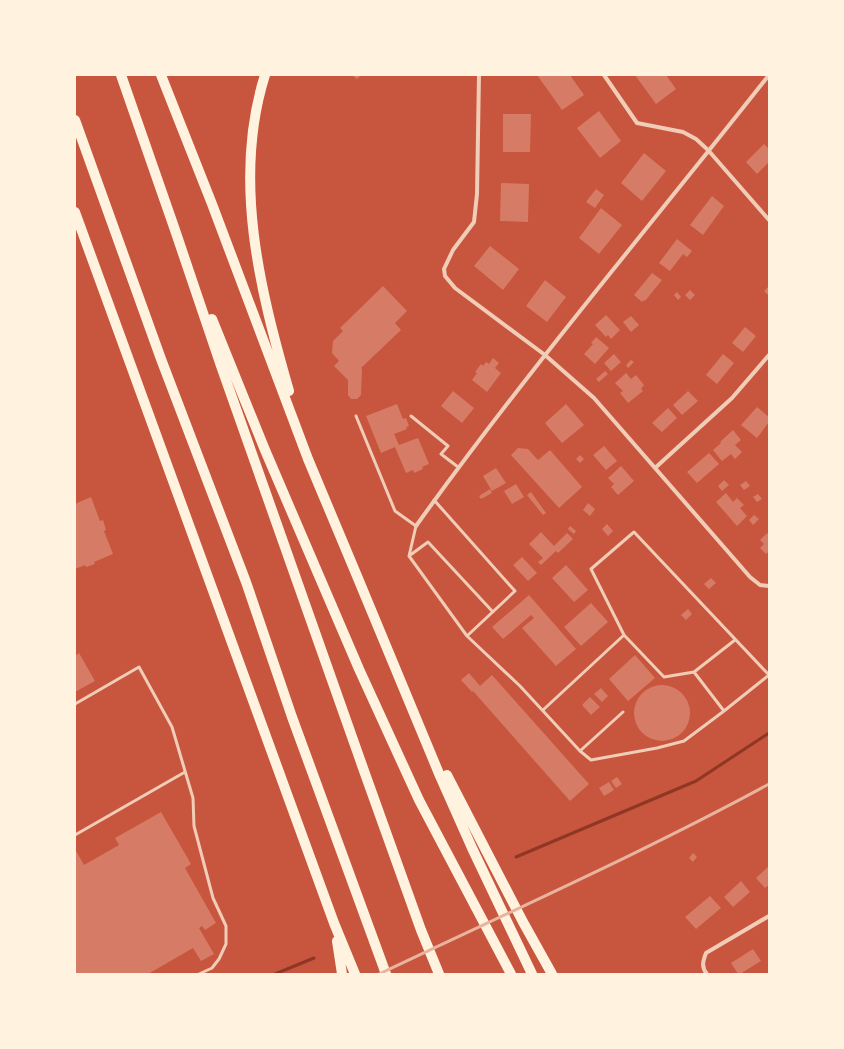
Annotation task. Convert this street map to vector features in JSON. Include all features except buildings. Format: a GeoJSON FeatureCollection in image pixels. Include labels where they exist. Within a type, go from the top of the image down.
{"type":"FeatureCollection","features":[{"type":"Feature","properties":{"kind":"highway"},"geometry":{"type":"LineString","coordinates":[[121,75],[360,761],[421,930],[439,974]]}},
{"type":"Feature","properties":{"kind":"highway"},"geometry":{"type":"LineString","coordinates":[[161,75],[215,211],[308,459],[472,848],[532,974]]}},
{"type":"Feature","properties":{"kind":"highway"},"geometry":{"type":"LineString","coordinates":[[265,75],[259,96],[253,135],[250,176],[252,217],[257,260],[266,305],[308,459]]}},
{"type":"Feature","properties":{"kind":"highway"},"geometry":{"type":"LineString","coordinates":[[75,120],[161,359],[246,582],[292,717],[386,974]]}},
{"type":"Feature","properties":{"kind":"highway"},"geometry":{"type":"LineString","coordinates":[[75,212],[334,923],[355,974]]}},
{"type":"Feature","properties":{"kind":"highway"},"geometry":{"type":"LineString","coordinates":[[176,230],[265,450],[359,669],[419,800],[511,974]]}},
{"type":"Feature","properties":{"kind":"highway"},"geometry":{"type":"LineString","coordinates":[[412,708],[523,922],[552,974]]}},
{"type":"Feature","properties":{"kind":"highway"},"geometry":{"type":"LineString","coordinates":[[334,923],[342,974]]}},
{"type":"Feature","properties":{"kind":"street"},"geometry":{"type":"LineString","coordinates":[[480,75],[477,194],[474,222],[453,250],[444,269],[445,276],[455,288],[545,355],[594,398],[750,577],[760,585],[769,586]]}},
{"type":"Feature","properties":{"kind":"street"},"geometry":{"type":"LineString","coordinates":[[604,75],[637,123],[683,132],[696,139],[708,150],[769,220]]}},
{"type":"Feature","properties":{"kind":"street"},"geometry":{"type":"LineString","coordinates":[[416,526],[458,467],[545,355],[769,75]]}},
{"type":"Feature","properties":{"kind":"street"},"geometry":{"type":"LineString","coordinates":[[655,468],[732,398],[769,355]]}},
{"type":"Feature","properties":{"kind":"street"},"geometry":{"type":"LineString","coordinates":[[707,974],[704,970],[702,961],[706,953],[769,916]]}},
{"type":"Feature","properties":{"kind":"lane"},"geometry":{"type":"LineString","coordinates":[[356,416],[395,511],[416,526],[409,556],[467,636],[520,686],[590,760],[657,748],[684,741],[769,675],[634,532],[591,569],[624,635],[664,677],[694,672],[735,640]]}},
{"type":"Feature","properties":{"kind":"lane"},"geometry":{"type":"LineString","coordinates":[[411,416],[448,446],[441,454],[458,467]]}},
{"type":"Feature","properties":{"kind":"lane"},"geometry":{"type":"LineString","coordinates":[[434,500],[515,591],[467,636]]}},
{"type":"Feature","properties":{"kind":"lane"},"geometry":{"type":"LineString","coordinates":[[409,556],[428,542],[493,612]]}},
{"type":"Feature","properties":{"kind":"lane"},"geometry":{"type":"LineString","coordinates":[[543,710],[624,635]]}},
{"type":"Feature","properties":{"kind":"lane"},"geometry":{"type":"LineString","coordinates":[[75,704],[139,667],[172,727],[193,798],[194,826],[213,898],[226,926],[226,944],[219,959],[212,968],[199,974]]}},
{"type":"Feature","properties":{"kind":"lane"},"geometry":{"type":"LineString","coordinates":[[694,672],[724,711]]}},
{"type":"Feature","properties":{"kind":"lane"},"geometry":{"type":"LineString","coordinates":[[580,751],[623,712]]}},
{"type":"Feature","properties":{"kind":"lane"},"geometry":{"type":"LineString","coordinates":[[75,835],[185,772]]}},
{"type":"Feature","properties":{"kind":"waterway"},"geometry":{"type":"LineString","coordinates":[[516,857],[696,781],[769,733]]}},
{"type":"Feature","properties":{"kind":"waterway"},"geometry":{"type":"LineString","coordinates":[[275,974],[314,958]]}},
{"type":"Feature","properties":{"kind":"railway"},"geometry":{"type":"LineString","coordinates":[[379,974],[575,882],[673,834],[769,784]]}}]}
